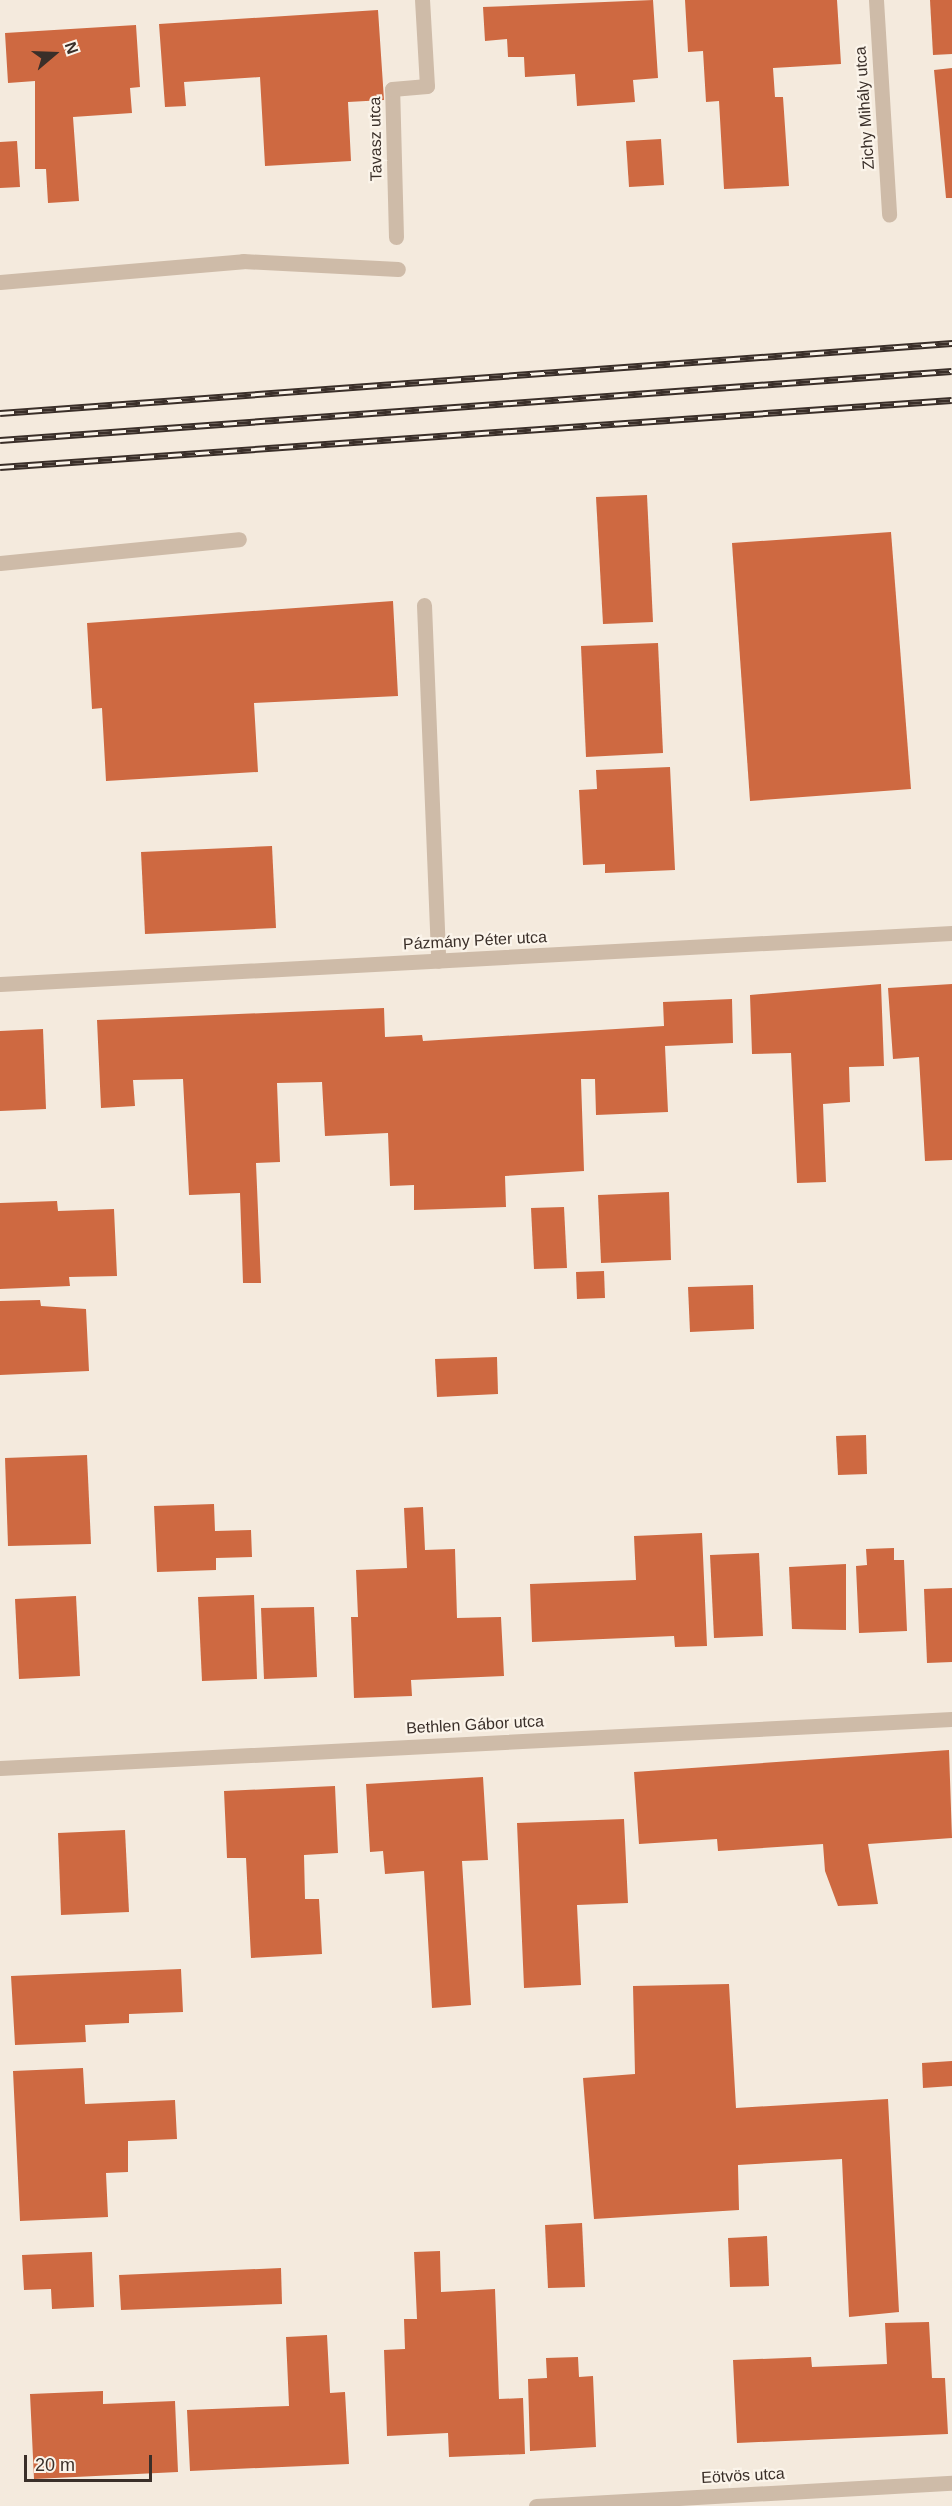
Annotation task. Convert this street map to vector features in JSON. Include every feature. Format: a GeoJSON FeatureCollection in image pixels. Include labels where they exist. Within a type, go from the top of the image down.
{"type":"FeatureCollection","features":[{"type":"Feature","properties":{"kind":"street","name":"Tavasz utca"},"geometry":{"type":"LineString","coordinates":[[396,237],[392,89],[427,86],[422,0]]}},
{"type":"Feature","properties":{"kind":"street","name":"Zichy Mihály utca"},"geometry":{"type":"LineString","coordinates":[[876,0],[889,215]]}},
{"type":"Feature","properties":{"kind":"street"},"geometry":{"type":"LineString","coordinates":[[0,282],[243,261],[398,269]]}},
{"type":"Feature","properties":{"kind":"street"},"geometry":{"type":"LineString","coordinates":[[0,564],[239,539]]}},
{"type":"Feature","properties":{"kind":"street"},"geometry":{"type":"LineString","coordinates":[[424,605],[438,961]]}},
{"type":"Feature","properties":{"kind":"street","name":"Pázmány Péter utca"},"geometry":{"type":"LineString","coordinates":[[0,984],[952,933]]}},
{"type":"Feature","properties":{"kind":"street","name":"Bethlen Gábor utca"},"geometry":{"type":"LineString","coordinates":[[0,1768],[952,1719]]}},
{"type":"Feature","properties":{"kind":"street","name":"Eötvös utca"},"geometry":{"type":"LineString","coordinates":[[537,2506],[952,2483]]}},
{"type":"Feature","properties":{"kind":"building"},"geometry":{"type":"Polygon","coordinates":[[[653,0],[658,78],[633,80],[635,102],[577,106],[575,74],[525,77],[524,57],[508,57],[507,39],[485,41],[483,7],[653,0]]]}},
{"type":"Feature","properties":{"kind":"building"},"geometry":{"type":"Polygon","coordinates":[[[685,0],[837,0],[841,64],[773,68],[775,97],[783,97],[789,186],[724,189],[719,101],[706,102],[703,51],[688,52],[685,0]]]}},
{"type":"Feature","properties":{"kind":"building"},"geometry":{"type":"Polygon","coordinates":[[[930,0],[952,0],[952,54],[933,55],[930,0]]]}},
{"type":"Feature","properties":{"kind":"building"},"geometry":{"type":"Polygon","coordinates":[[[378,10],[384,100],[348,102],[351,161],[265,166],[260,77],[184,82],[186,106],[165,107],[159,24],[378,10]]]}},
{"type":"Feature","properties":{"kind":"building"},"geometry":{"type":"Polygon","coordinates":[[[136,25],[140,87],[130,88],[132,113],[73,117],[79,201],[48,203],[46,169],[35,169],[35,81],[8,83],[5,33],[136,25]]]}},
{"type":"Feature","properties":{"kind":"building"},"geometry":{"type":"Polygon","coordinates":[[[952,68],[952,198],[946,198],[934,70],[952,68]]]}},
{"type":"Feature","properties":{"kind":"building"},"geometry":{"type":"Polygon","coordinates":[[[661,139],[664,185],[629,187],[626,141],[661,139]]]}},
{"type":"Feature","properties":{"kind":"building"},"geometry":{"type":"Polygon","coordinates":[[[17,141],[20,187],[0,188],[0,142],[17,141]]]}},
{"type":"Feature","properties":{"kind":"building"},"geometry":{"type":"Polygon","coordinates":[[[647,495],[653,622],[603,624],[596,497],[647,495]]]}},
{"type":"Feature","properties":{"kind":"building"},"geometry":{"type":"Polygon","coordinates":[[[891,532],[911,789],[750,801],[732,543],[891,532]]]}},
{"type":"Feature","properties":{"kind":"building"},"geometry":{"type":"Polygon","coordinates":[[[393,601],[398,696],[254,703],[258,772],[106,781],[102,708],[92,709],[87,623],[393,601]]]}},
{"type":"Feature","properties":{"kind":"building"},"geometry":{"type":"Polygon","coordinates":[[[658,643],[663,753],[586,757],[581,646],[658,643]]]}},
{"type":"Feature","properties":{"kind":"building"},"geometry":{"type":"Polygon","coordinates":[[[670,767],[675,870],[605,873],[605,864],[583,865],[579,790],[597,789],[596,770],[670,767]]]}},
{"type":"Feature","properties":{"kind":"building"},"geometry":{"type":"Polygon","coordinates":[[[272,846],[276,928],[145,934],[141,852],[272,846]]]}},
{"type":"Feature","properties":{"kind":"building"},"geometry":{"type":"Polygon","coordinates":[[[881,984],[884,1066],[849,1067],[850,1102],[823,1104],[826,1182],[797,1183],[791,1053],[752,1054],[750,995],[881,984]]]}},
{"type":"Feature","properties":{"kind":"building"},"geometry":{"type":"Polygon","coordinates":[[[952,984],[952,1160],[925,1161],[919,1057],[893,1059],[888,988],[952,984]]]}},
{"type":"Feature","properties":{"kind":"building"},"geometry":{"type":"Polygon","coordinates":[[[732,999],[733,1043],[665,1046],[668,1112],[596,1115],[595,1079],[581,1079],[584,1171],[505,1176],[506,1207],[414,1210],[414,1185],[390,1186],[388,1133],[325,1136],[322,1082],[277,1083],[280,1162],[256,1163],[261,1283],[243,1283],[240,1193],[189,1195],[183,1079],[133,1080],[135,1106],[101,1108],[97,1020],[384,1008],[385,1037],[422,1035],[423,1041],[664,1026],[663,1002],[732,999]]]}},
{"type":"Feature","properties":{"kind":"building"},"geometry":{"type":"Polygon","coordinates":[[[43,1029],[46,1109],[0,1111],[0,1031],[43,1029]]]}},
{"type":"Feature","properties":{"kind":"building"},"geometry":{"type":"Polygon","coordinates":[[[669,1192],[671,1260],[601,1263],[598,1195],[669,1192]]]}},
{"type":"Feature","properties":{"kind":"building"},"geometry":{"type":"Polygon","coordinates":[[[57,1201],[58,1211],[114,1209],[117,1276],[69,1277],[70,1286],[0,1289],[0,1203],[57,1201]]]}},
{"type":"Feature","properties":{"kind":"building"},"geometry":{"type":"Polygon","coordinates":[[[564,1207],[567,1268],[534,1269],[531,1208],[564,1207]]]}},
{"type":"Feature","properties":{"kind":"building"},"geometry":{"type":"Polygon","coordinates":[[[604,1271],[605,1298],[577,1299],[576,1272],[604,1271]]]}},
{"type":"Feature","properties":{"kind":"building"},"geometry":{"type":"Polygon","coordinates":[[[753,1285],[754,1329],[690,1332],[688,1287],[753,1285]]]}},
{"type":"Feature","properties":{"kind":"building"},"geometry":{"type":"Polygon","coordinates":[[[40,1300],[41,1306],[86,1309],[89,1371],[0,1375],[0,1301],[40,1300]]]}},
{"type":"Feature","properties":{"kind":"building"},"geometry":{"type":"Polygon","coordinates":[[[497,1357],[498,1394],[437,1397],[435,1359],[497,1357]]]}},
{"type":"Feature","properties":{"kind":"building"},"geometry":{"type":"Polygon","coordinates":[[[866,1435],[867,1474],[838,1475],[836,1436],[866,1435]]]}},
{"type":"Feature","properties":{"kind":"building"},"geometry":{"type":"Polygon","coordinates":[[[87,1455],[91,1544],[8,1546],[5,1458],[87,1455]]]}},
{"type":"Feature","properties":{"kind":"building"},"geometry":{"type":"Polygon","coordinates":[[[214,1504],[215,1531],[251,1530],[252,1557],[216,1558],[216,1570],[157,1572],[154,1506],[214,1504]]]}},
{"type":"Feature","properties":{"kind":"building"},"geometry":{"type":"Polygon","coordinates":[[[423,1507],[425,1550],[455,1549],[457,1618],[501,1617],[504,1676],[411,1680],[412,1696],[354,1698],[351,1617],[358,1617],[356,1570],[407,1568],[404,1508],[423,1507]]]}},
{"type":"Feature","properties":{"kind":"building"},"geometry":{"type":"Polygon","coordinates":[[[702,1533],[707,1646],[675,1647],[674,1636],[532,1642],[530,1584],[636,1580],[634,1536],[702,1533]]]}},
{"type":"Feature","properties":{"kind":"building"},"geometry":{"type":"Polygon","coordinates":[[[894,1548],[894,1560],[904,1560],[907,1631],[859,1633],[856,1566],[867,1565],[866,1549],[894,1548]]]}},
{"type":"Feature","properties":{"kind":"building"},"geometry":{"type":"Polygon","coordinates":[[[759,1553],[763,1636],[714,1638],[710,1555],[759,1553]]]}},
{"type":"Feature","properties":{"kind":"building"},"geometry":{"type":"Polygon","coordinates":[[[846,1564],[846,1630],[792,1629],[789,1567],[846,1564]]]}},
{"type":"Feature","properties":{"kind":"building"},"geometry":{"type":"Polygon","coordinates":[[[952,1588],[952,1662],[927,1663],[924,1589],[952,1588]]]}},
{"type":"Feature","properties":{"kind":"building"},"geometry":{"type":"Polygon","coordinates":[[[254,1595],[257,1679],[202,1681],[198,1597],[254,1595]]]}},
{"type":"Feature","properties":{"kind":"building"},"geometry":{"type":"Polygon","coordinates":[[[76,1596],[80,1676],[19,1679],[15,1599],[76,1596]]]}},
{"type":"Feature","properties":{"kind":"building"},"geometry":{"type":"Polygon","coordinates":[[[314,1607],[317,1677],[264,1679],[261,1608],[314,1607]]]}},
{"type":"Feature","properties":{"kind":"building"},"geometry":{"type":"Polygon","coordinates":[[[949,1750],[952,1838],[868,1844],[878,1904],[838,1906],[825,1871],[823,1844],[718,1851],[717,1839],[639,1844],[634,1772],[949,1750]]]}},
{"type":"Feature","properties":{"kind":"building"},"geometry":{"type":"Polygon","coordinates":[[[483,1777],[488,1860],[462,1861],[471,2005],[432,2008],[424,1871],[385,1874],[383,1851],[370,1852],[366,1784],[483,1777]]]}},
{"type":"Feature","properties":{"kind":"building"},"geometry":{"type":"Polygon","coordinates":[[[335,1786],[338,1853],[304,1855],[305,1899],[319,1899],[322,1954],[251,1958],[246,1858],[227,1858],[224,1791],[335,1786]]]}},
{"type":"Feature","properties":{"kind":"building"},"geometry":{"type":"Polygon","coordinates":[[[624,1819],[628,1903],[577,1905],[581,1985],[524,1988],[517,1823],[624,1819]]]}},
{"type":"Feature","properties":{"kind":"building"},"geometry":{"type":"Polygon","coordinates":[[[125,1830],[129,1912],[61,1915],[58,1833],[125,1830]]]}},
{"type":"Feature","properties":{"kind":"building"},"geometry":{"type":"Polygon","coordinates":[[[181,1969],[183,2012],[129,2014],[129,2023],[85,2025],[86,2042],[15,2045],[11,1976],[181,1969]]]}},
{"type":"Feature","properties":{"kind":"building"},"geometry":{"type":"Polygon","coordinates":[[[729,1984],[736,2108],[888,2099],[899,2312],[849,2317],[842,2159],[738,2165],[739,2210],[594,2219],[583,2078],[635,2074],[633,1986],[729,1984]]]}},
{"type":"Feature","properties":{"kind":"building"},"geometry":{"type":"Polygon","coordinates":[[[952,2061],[952,2086],[923,2088],[922,2063],[952,2061]]]}},
{"type":"Feature","properties":{"kind":"building"},"geometry":{"type":"Polygon","coordinates":[[[83,2068],[85,2104],[175,2100],[177,2139],[128,2141],[128,2172],[106,2173],[108,2217],[20,2221],[13,2071],[83,2068]]]}},
{"type":"Feature","properties":{"kind":"building"},"geometry":{"type":"Polygon","coordinates":[[[582,2223],[585,2287],[548,2288],[545,2225],[582,2223]]]}},
{"type":"Feature","properties":{"kind":"building"},"geometry":{"type":"Polygon","coordinates":[[[767,2236],[769,2286],[730,2287],[728,2238],[767,2236]]]}},
{"type":"Feature","properties":{"kind":"building"},"geometry":{"type":"Polygon","coordinates":[[[440,2251],[441,2292],[495,2289],[499,2399],[523,2398],[525,2454],[449,2457],[448,2433],[387,2436],[384,2350],[405,2349],[404,2319],[417,2319],[414,2252],[440,2251]]]}},
{"type":"Feature","properties":{"kind":"building"},"geometry":{"type":"Polygon","coordinates":[[[92,2252],[94,2307],[52,2309],[51,2289],[24,2290],[22,2255],[92,2252]]]}},
{"type":"Feature","properties":{"kind":"building"},"geometry":{"type":"Polygon","coordinates":[[[281,2268],[282,2304],[121,2310],[119,2275],[281,2268]]]}},
{"type":"Feature","properties":{"kind":"building"},"geometry":{"type":"Polygon","coordinates":[[[929,2322],[932,2378],[945,2378],[948,2434],[737,2443],[733,2360],[811,2357],[812,2367],[887,2364],[885,2323],[929,2322]]]}},
{"type":"Feature","properties":{"kind":"building"},"geometry":{"type":"Polygon","coordinates":[[[327,2335],[330,2393],[345,2392],[349,2464],[190,2471],[187,2410],[289,2406],[286,2337],[327,2335]]]}},
{"type":"Feature","properties":{"kind":"building"},"geometry":{"type":"Polygon","coordinates":[[[578,2357],[579,2377],[593,2376],[596,2447],[530,2451],[528,2379],[547,2378],[546,2358],[578,2357]]]}},
{"type":"Feature","properties":{"kind":"building"},"geometry":{"type":"Polygon","coordinates":[[[103,2391],[103,2404],[175,2401],[178,2472],[34,2479],[30,2394],[103,2391]]]}},
{"type":"Feature","properties":{"kind":"railway"},"geometry":{"type":"LineString","coordinates":[[0,413],[952,343]]}},
{"type":"Feature","properties":{"kind":"railway"},"geometry":{"type":"LineString","coordinates":[[0,440],[952,371]]}},
{"type":"Feature","properties":{"kind":"railway"},"geometry":{"type":"LineString","coordinates":[[0,467],[952,400]]}}]}
